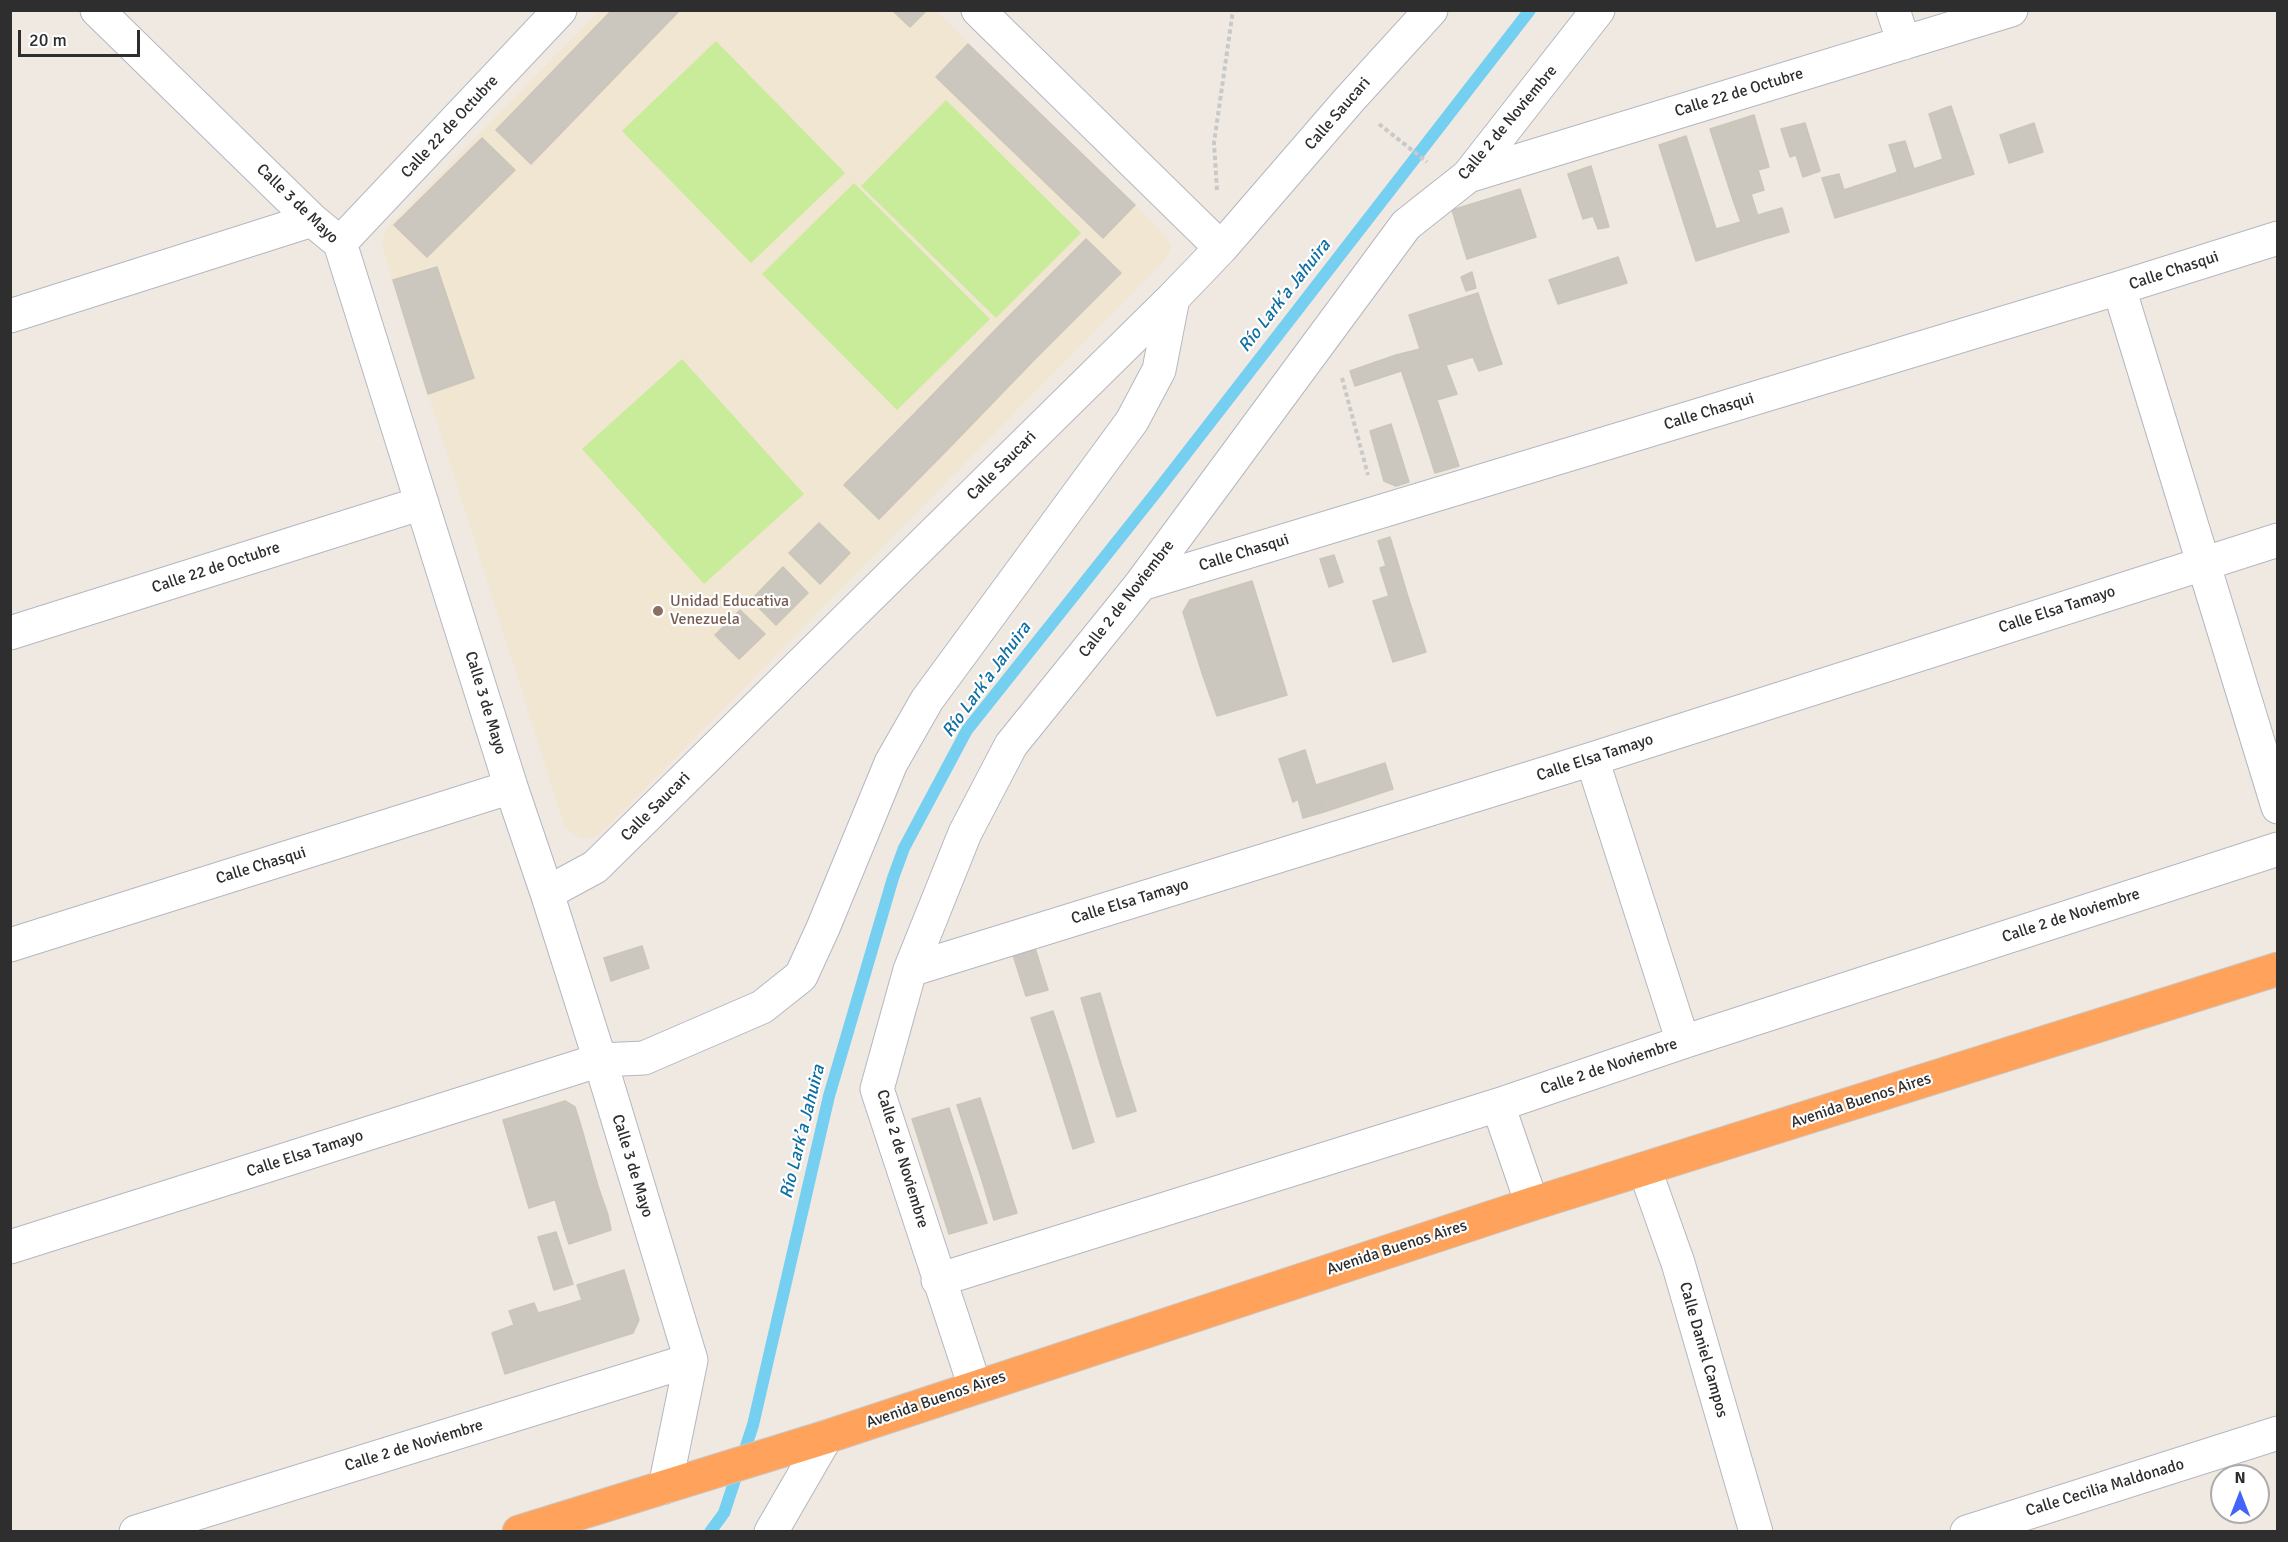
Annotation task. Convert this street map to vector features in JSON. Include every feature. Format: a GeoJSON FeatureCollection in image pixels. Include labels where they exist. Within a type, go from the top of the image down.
{"type":"FeatureCollection","features":[{"type":"Feature","properties":{"kind":"highway","name":"Avenida Buenos Aires"},"geometry":{"type":"LineString","coordinates":[[519,1532],[826,1437],[1532,1204],[2277,969]]}},
{"type":"Feature","properties":{"kind":"street","name":"Calle 3 de Mayo"},"geometry":{"type":"LineString","coordinates":[[97,10],[312,220],[340,243],[511,787],[600,1060],[691,1360],[665,1487]]}},
{"type":"Feature","properties":{"kind":"street"},"geometry":{"type":"LineString","coordinates":[[978,10],[1221,248]]}},
{"type":"Feature","properties":{"kind":"street","name":"Calle Saucari"},"geometry":{"type":"LineString","coordinates":[[547,893],[595,867],[1173,298],[1221,248],[1349,100],[1431,10]]}},
{"type":"Feature","properties":{"kind":"street","name":"Calle 2 de Noviembre"},"geometry":{"type":"LineString","coordinates":[[975,1387],[938,1280],[878,1089],[910,970],[965,833],[1011,745],[1141,584],[1406,225],[1468,176],[1599,10]]}},
{"type":"Feature","properties":{"kind":"street"},"geometry":{"type":"LineString","coordinates":[[1893,10],[1904,44]]}},
{"type":"Feature","properties":{"kind":"street","name":"Calle 22 de Octubre"},"geometry":{"type":"LineString","coordinates":[[1468,176],[2011,10]]}},
{"type":"Feature","properties":{"kind":"street","name":"Calle 22 de Octubre"},"geometry":{"type":"LineString","coordinates":[[340,243],[555,12]]}},
{"type":"Feature","properties":{"kind":"street"},"geometry":{"type":"LineString","coordinates":[[10,316],[312,220]]}},
{"type":"Feature","properties":{"kind":"street","name":"Calle Chasqui"},"geometry":{"type":"LineString","coordinates":[[1141,584],[2277,238]]}},
{"type":"Feature","properties":{"kind":"street"},"geometry":{"type":"LineString","coordinates":[[2119,288],[2277,807]]}},
{"type":"Feature","properties":{"kind":"street","name":"Calle Elsa Tamayo"},"geometry":{"type":"LineString","coordinates":[[10,1247],[600,1060],[644,1058],[762,1007],[801,976],[891,763],[927,700],[1132,421],[1159,370],[1173,298]]}},
{"type":"Feature","properties":{"kind":"street","name":"Calle 22 de Octubre"},"geometry":{"type":"LineString","coordinates":[[10,633],[422,503]]}},
{"type":"Feature","properties":{"kind":"street","name":"Calle Elsa Tamayo"},"geometry":{"type":"LineString","coordinates":[[910,970],[1592,759],[2277,540]]}},
{"type":"Feature","properties":{"kind":"street"},"geometry":{"type":"LineString","coordinates":[[1592,759],[1683,1042]]}},
{"type":"Feature","properties":{"kind":"street","name":"Calle Chasqui"},"geometry":{"type":"LineString","coordinates":[[10,945],[511,787]]}},
{"type":"Feature","properties":{"kind":"street","name":"Calle 2 de Noviembre"},"geometry":{"type":"LineString","coordinates":[[938,1280],[1498,1105],[1683,1042],[2277,849]]}},
{"type":"Feature","properties":{"kind":"street"},"geometry":{"type":"LineString","coordinates":[[1498,1105],[1532,1204]]}},
{"type":"Feature","properties":{"kind":"street","name":"Calle Daniel Campos"},"geometry":{"type":"LineString","coordinates":[[1645,1170],[1678,1263],[1756,1532]]}},
{"type":"Feature","properties":{"kind":"street","name":"Calle 2 de Noviembre"},"geometry":{"type":"LineString","coordinates":[[136,1532],[691,1360]]}},
{"type":"Feature","properties":{"kind":"street","name":"Calle Cecilia Maldonado"},"geometry":{"type":"LineString","coordinates":[[1966,1532],[2277,1433]]}},
{"type":"Feature","properties":{"kind":"street"},"geometry":{"type":"LineString","coordinates":[[771,1532],[826,1437]]}},
{"type":"Feature","properties":{"kind":"path"},"geometry":{"type":"LineString","coordinates":[[1221,248],[1214,143],[1233,10]]}},
{"type":"Feature","properties":{"kind":"path"},"geometry":{"type":"LineString","coordinates":[[1370,117],[1429,164]]}},
{"type":"Feature","properties":{"kind":"path"},"geometry":{"type":"LineString","coordinates":[[1342,372],[1341,381],[1380,512]]}},
{"type":"Feature","properties":{"kind":"shaded area","name":"Unidad Educativa Venezuela"},"geometry":{"type":"Polygon","coordinates":[[[600,10],[936,11],[1165,235],[1171,247],[1166,259],[599,835],[581,839],[565,828],[382,247],[384,234],[391,224],[600,10]]]}},
{"type":"Feature","properties":{"kind":"green space"},"geometry":{"type":"Polygon","coordinates":[[[716,41],[845,173],[751,263],[622,131],[716,41]]]}},
{"type":"Feature","properties":{"kind":"green space"},"geometry":{"type":"Polygon","coordinates":[[[946,100],[1081,233],[996,318],[861,186],[946,100]]]}},
{"type":"Feature","properties":{"kind":"green space"},"geometry":{"type":"Polygon","coordinates":[[[854,183],[990,319],[897,410],[762,274],[854,183]]]}},
{"type":"Feature","properties":{"kind":"green space"},"geometry":{"type":"Polygon","coordinates":[[[682,359],[804,494],[704,584],[582,449],[682,359]]]}},
{"type":"Feature","properties":{"kind":"building"},"geometry":{"type":"Polygon","coordinates":[[[612,10],[680,10],[531,164],[496,130],[612,10]]]}},
{"type":"Feature","properties":{"kind":"building"},"geometry":{"type":"Polygon","coordinates":[[[892,10],[927,10],[910,27],[892,10]]]}},
{"type":"Feature","properties":{"kind":"building"},"geometry":{"type":"Polygon","coordinates":[[[968,44],[1135,205],[1103,238],[936,77],[968,44]]]}},
{"type":"Feature","properties":{"kind":"building"},"geometry":{"type":"Polygon","coordinates":[[[1951,106],[1974,174],[1905,196],[1889,145],[1905,141],[1914,169],[1943,159],[1929,114],[1951,106]]]}},
{"type":"Feature","properties":{"kind":"building"},"geometry":{"type":"Polygon","coordinates":[[[1754,115],[1769,167],[1758,170],[1764,190],[1751,194],[1729,123],[1754,115]]]}},
{"type":"Feature","properties":{"kind":"building"},"geometry":{"type":"Polygon","coordinates":[[[1729,123],[1751,194],[1733,200],[1710,129],[1729,123]]]}},
{"type":"Feature","properties":{"kind":"building"},"geometry":{"type":"Polygon","coordinates":[[[1805,123],[1820,171],[1803,177],[1796,155],[1790,157],[1781,129],[1805,123]]]}},
{"type":"Feature","properties":{"kind":"building"},"geometry":{"type":"Polygon","coordinates":[[[2034,123],[2043,152],[2009,163],[2000,135],[2034,123]]]}},
{"type":"Feature","properties":{"kind":"building"},"geometry":{"type":"Polygon","coordinates":[[[1686,136],[1716,229],[1741,222],[1733,200],[1751,194],[1765,239],[1696,261],[1659,145],[1686,136]]]}},
{"type":"Feature","properties":{"kind":"building"},"geometry":{"type":"Polygon","coordinates":[[[482,138],[515,170],[427,257],[394,225],[482,138]]]}},
{"type":"Feature","properties":{"kind":"building"},"geometry":{"type":"Polygon","coordinates":[[[1591,166],[1609,227],[1598,229],[1593,216],[1583,219],[1568,174],[1591,166]]]}},
{"type":"Feature","properties":{"kind":"building"},"geometry":{"type":"Polygon","coordinates":[[[1898,172],[1905,196],[1835,218],[1822,178],[1839,174],[1844,190],[1898,172]]]}},
{"type":"Feature","properties":{"kind":"building"},"geometry":{"type":"Polygon","coordinates":[[[1520,189],[1536,237],[1467,259],[1452,210],[1520,189]]]}},
{"type":"Feature","properties":{"kind":"building"},"geometry":{"type":"Polygon","coordinates":[[[1782,208],[1789,232],[1765,239],[1758,215],[1782,208]]]}},
{"type":"Feature","properties":{"kind":"building"},"geometry":{"type":"Polygon","coordinates":[[[1086,239],[1121,273],[1035,359],[1000,325],[1086,239]]]}},
{"type":"Feature","properties":{"kind":"building"},"geometry":{"type":"Polygon","coordinates":[[[1618,257],[1627,283],[1558,304],[1549,280],[1618,257]]]}},
{"type":"Feature","properties":{"kind":"building"},"geometry":{"type":"Polygon","coordinates":[[[437,267],[474,378],[428,394],[393,280],[437,267]]]}},
{"type":"Feature","properties":{"kind":"building"},"geometry":{"type":"Polygon","coordinates":[[[1472,272],[1476,288],[1466,291],[1461,277],[1472,272]]]}},
{"type":"Feature","properties":{"kind":"building"},"geometry":{"type":"Polygon","coordinates":[[[1478,293],[1489,327],[1420,349],[1409,315],[1478,293]]]}},
{"type":"Feature","properties":{"kind":"building"},"geometry":{"type":"Polygon","coordinates":[[[1000,325],[1035,359],[951,446],[916,412],[1000,325]]]}},
{"type":"Feature","properties":{"kind":"building"},"geometry":{"type":"Polygon","coordinates":[[[1489,327],[1502,364],[1479,371],[1473,357],[1446,365],[1457,394],[1437,400],[1420,349],[1489,327]]]}},
{"type":"Feature","properties":{"kind":"building"},"geometry":{"type":"Polygon","coordinates":[[[1420,349],[1442,415],[1419,423],[1396,355],[1420,349]]]}},
{"type":"Feature","properties":{"kind":"building"},"geometry":{"type":"Polygon","coordinates":[[[1396,355],[1401,371],[1355,386],[1350,371],[1396,355]]]}},
{"type":"Feature","properties":{"kind":"building"},"geometry":{"type":"Polygon","coordinates":[[[916,412],[951,446],[879,519],[844,485],[916,412]]]}},
{"type":"Feature","properties":{"kind":"building"},"geometry":{"type":"Polygon","coordinates":[[[1442,415],[1459,466],[1435,473],[1419,423],[1442,415]]]}},
{"type":"Feature","properties":{"kind":"building"},"geometry":{"type":"Polygon","coordinates":[[[1391,424],[1409,482],[1396,486],[1384,481],[1370,431],[1391,424]]]}},
{"type":"Feature","properties":{"kind":"building"},"geometry":{"type":"Polygon","coordinates":[[[819,523],[850,553],[820,584],[789,553],[819,523]]]}},
{"type":"Feature","properties":{"kind":"building"},"geometry":{"type":"Polygon","coordinates":[[[1390,537],[1409,600],[1392,606],[1380,568],[1386,566],[1378,541],[1390,537]]]}},
{"type":"Feature","properties":{"kind":"building"},"geometry":{"type":"Polygon","coordinates":[[[1334,555],[1343,582],[1329,587],[1320,559],[1334,555]]]}},
{"type":"Feature","properties":{"kind":"building"},"geometry":{"type":"Polygon","coordinates":[[[783,567],[808,593],[776,625],[751,600],[783,567]]]}},
{"type":"Feature","properties":{"kind":"building"},"geometry":{"type":"Polygon","coordinates":[[[1252,581],[1273,649],[1202,673],[1183,612],[1190,600],[1252,581]]]}},
{"type":"Feature","properties":{"kind":"building"},"geometry":{"type":"Polygon","coordinates":[[[1389,596],[1392,606],[1409,600],[1426,652],[1393,662],[1373,601],[1389,596]]]}},
{"type":"Feature","properties":{"kind":"building"},"geometry":{"type":"Polygon","coordinates":[[[740,610],[765,634],[739,659],[715,635],[740,610]]]}},
{"type":"Feature","properties":{"kind":"building"},"geometry":{"type":"Polygon","coordinates":[[[1273,649],[1287,695],[1217,716],[1202,673],[1273,649]]]}},
{"type":"Feature","properties":{"kind":"building"},"geometry":{"type":"Polygon","coordinates":[[[1305,750],[1324,812],[1303,818],[1298,799],[1293,802],[1279,759],[1305,750]]]}},
{"type":"Feature","properties":{"kind":"building"},"geometry":{"type":"Polygon","coordinates":[[[1385,763],[1393,789],[1324,812],[1316,785],[1385,763]]]}},
{"type":"Feature","properties":{"kind":"building"},"geometry":{"type":"Polygon","coordinates":[[[642,946],[649,968],[611,981],[604,958],[642,946]]]}},
{"type":"Feature","properties":{"kind":"building"},"geometry":{"type":"Polygon","coordinates":[[[1035,948],[1048,990],[1026,996],[1013,955],[1035,948]]]}},
{"type":"Feature","properties":{"kind":"building"},"geometry":{"type":"Polygon","coordinates":[[[1100,993],[1118,1054],[1099,1060],[1081,998],[1100,993]]]}},
{"type":"Feature","properties":{"kind":"building"},"geometry":{"type":"Polygon","coordinates":[[[1053,1011],[1072,1069],[1050,1076],[1031,1018],[1053,1011]]]}},
{"type":"Feature","properties":{"kind":"building"},"geometry":{"type":"Polygon","coordinates":[[[1118,1054],[1136,1111],[1117,1117],[1099,1060],[1118,1054]]]}},
{"type":"Feature","properties":{"kind":"building"},"geometry":{"type":"Polygon","coordinates":[[[1072,1069],[1094,1142],[1073,1149],[1050,1076],[1072,1069]]]}},
{"type":"Feature","properties":{"kind":"building"},"geometry":{"type":"Polygon","coordinates":[[[980,1098],[1002,1166],[980,1174],[957,1105],[980,1098]]]}},
{"type":"Feature","properties":{"kind":"building"},"geometry":{"type":"Polygon","coordinates":[[[565,1101],[575,1107],[581,1126],[556,1134],[546,1107],[565,1101]]]}},
{"type":"Feature","properties":{"kind":"building"},"geometry":{"type":"Polygon","coordinates":[[[546,1107],[556,1134],[581,1126],[598,1186],[529,1208],[503,1120],[546,1107]]]}},
{"type":"Feature","properties":{"kind":"building"},"geometry":{"type":"Polygon","coordinates":[[[949,1108],[987,1223],[949,1234],[912,1119],[949,1108]]]}},
{"type":"Feature","properties":{"kind":"building"},"geometry":{"type":"Polygon","coordinates":[[[1002,1166],[1017,1213],[994,1220],[980,1174],[1002,1166]]]}},
{"type":"Feature","properties":{"kind":"building"},"geometry":{"type":"Polygon","coordinates":[[[598,1186],[608,1215],[564,1229],[555,1199],[598,1186]]]}},
{"type":"Feature","properties":{"kind":"building"},"geometry":{"type":"Polygon","coordinates":[[[608,1215],[611,1230],[569,1244],[564,1229],[608,1215]]]}},
{"type":"Feature","properties":{"kind":"building"},"geometry":{"type":"Polygon","coordinates":[[[556,1232],[573,1284],[554,1290],[538,1237],[556,1232]]]}},
{"type":"Feature","properties":{"kind":"building"},"geometry":{"type":"Polygon","coordinates":[[[624,1270],[639,1320],[633,1333],[573,1352],[560,1307],[582,1300],[577,1285],[624,1270]]]}},
{"type":"Feature","properties":{"kind":"building"},"geometry":{"type":"Polygon","coordinates":[[[534,1303],[538,1313],[560,1307],[573,1352],[505,1374],[492,1333],[514,1325],[509,1311],[534,1303]]]}},
{"type":"Feature","properties":{"kind":"waterway","name":"Río Lark’a Jahuira"},"geometry":{"type":"LineString","coordinates":[[710,1532],[724,1513],[753,1425],[829,1096],[893,878],[904,848],[967,730],[1154,495],[1530,10]]}},
{"type":"Feature","properties":{"kind":"place","name":"Unidad Educativa Venezuela"},"geometry":{"type":"Point","coordinates":[658,611]}}]}
